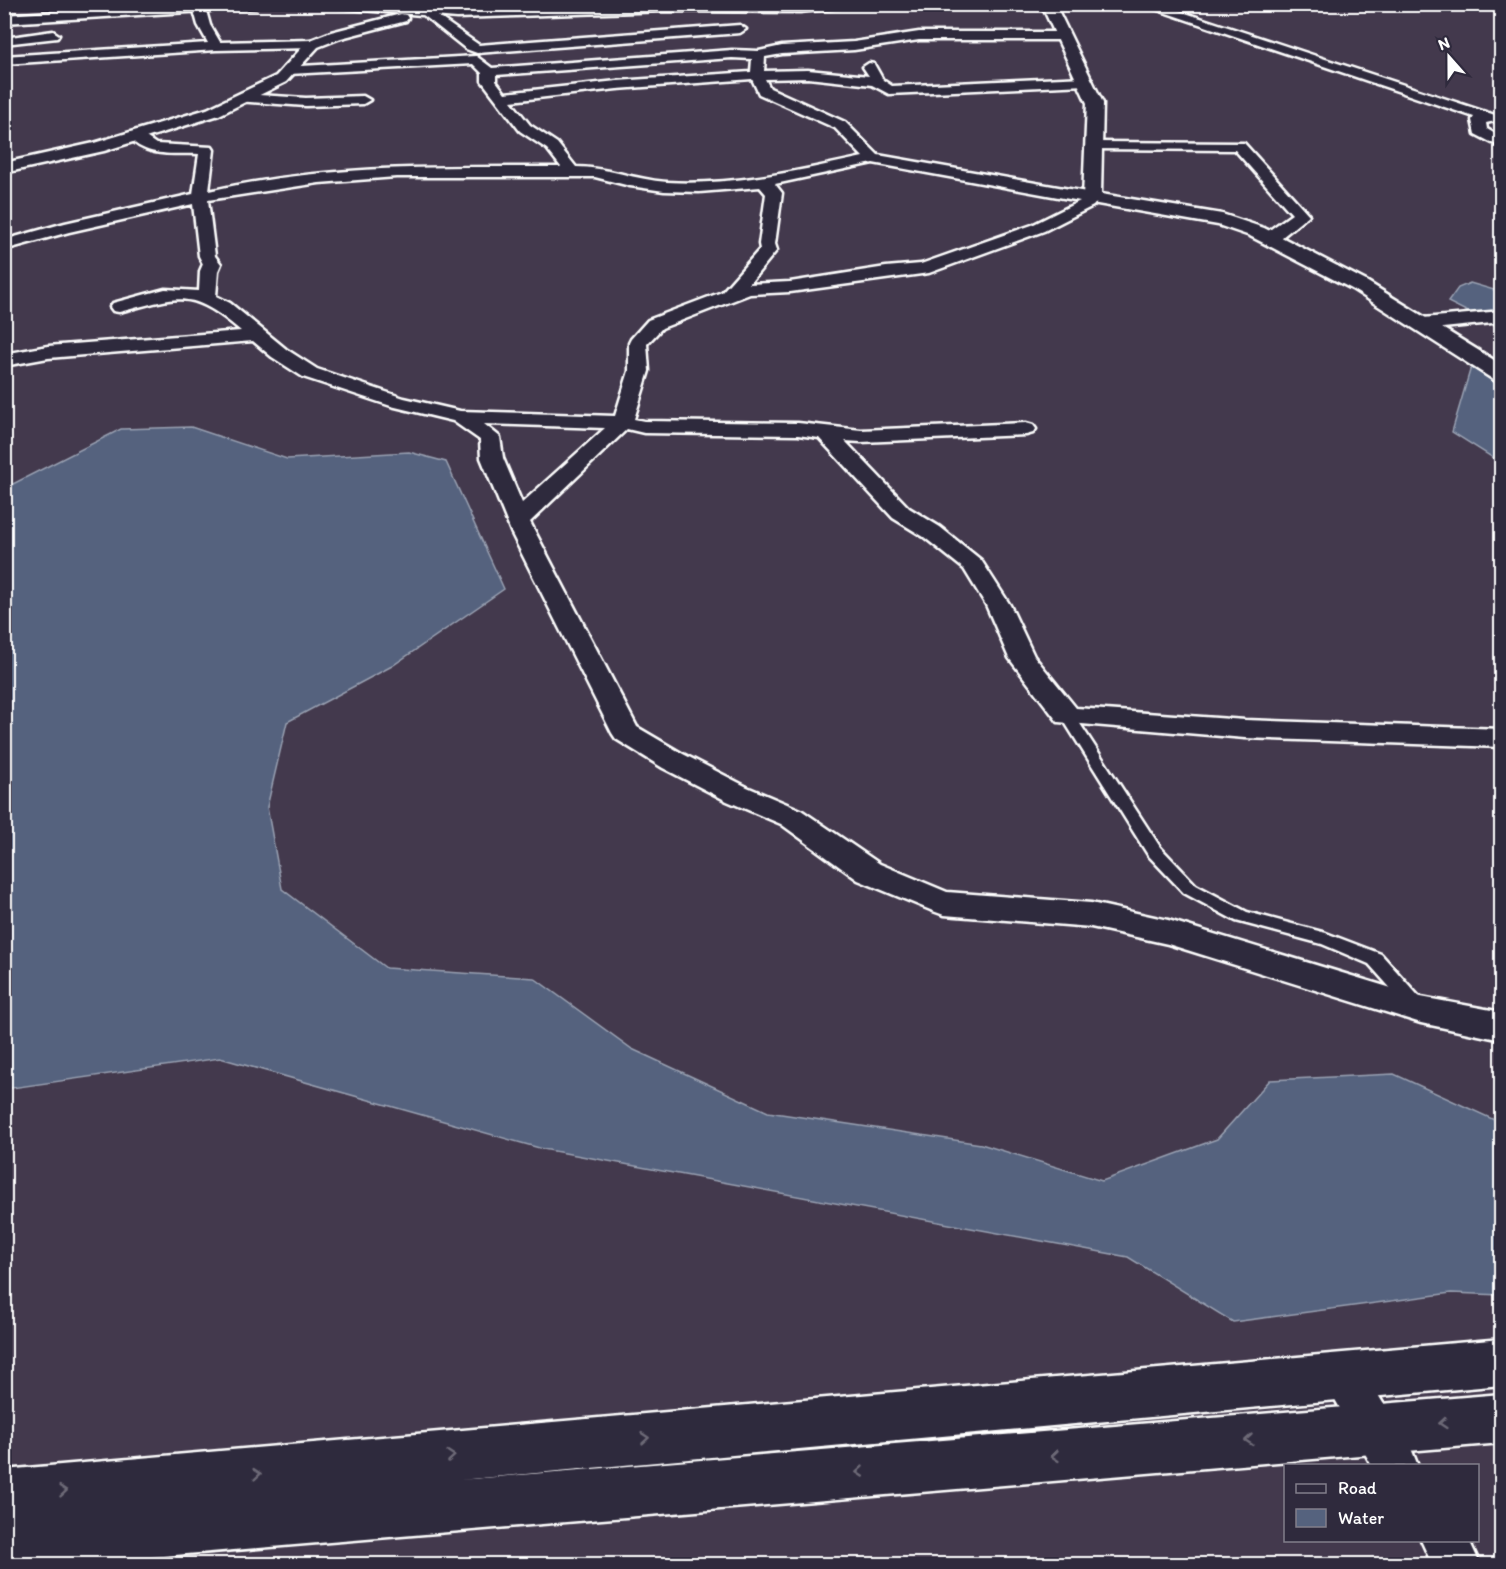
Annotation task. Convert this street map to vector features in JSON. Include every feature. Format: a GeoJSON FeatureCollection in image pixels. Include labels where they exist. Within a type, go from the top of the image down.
{"type":"FeatureCollection","features":[{"type":"Feature","properties":{"kind":"main road"},"geometry":{"type":"LineString","coordinates":[[4,20],[59,16],[101,9],[256,4]]}},
{"type":"Feature","properties":{"kind":"main road"},"geometry":{"type":"LineString","coordinates":[[339,4],[451,14],[667,7],[800,8],[840,4]]}},
{"type":"Feature","properties":{"kind":"main road"},"geometry":{"type":"LineString","coordinates":[[451,14],[464,4]]}},
{"type":"Feature","properties":{"kind":"main road"},"geometry":{"type":"LineString","coordinates":[[1041,4],[1050,8],[1095,103],[1092,198],[1222,220],[1270,238],[1359,285],[1502,375]]}},
{"type":"Feature","properties":{"kind":"main road"},"geometry":{"type":"LineString","coordinates":[[4,168],[98,147],[213,112],[281,79],[313,44],[336,35],[426,12]]}},
{"type":"Feature","properties":{"kind":"main road"},"geometry":{"type":"LineString","coordinates":[[4,1496],[1342,1374],[1502,1362]]}},
{"type":"Feature","properties":{"kind":"main road"},"geometry":{"type":"LineString","coordinates":[[4,1544],[112,1549],[1386,1448],[1502,1418]]}},
{"type":"Feature","properties":{"kind":"street"},"geometry":{"type":"LineString","coordinates":[[4,12],[7,4]]}},
{"type":"Feature","properties":{"kind":"street"},"geometry":{"type":"LineString","coordinates":[[1145,4],[1496,118]]}},
{"type":"Feature","properties":{"kind":"street"},"geometry":{"type":"LineString","coordinates":[[199,7],[204,25],[216,46]]}},
{"type":"Feature","properties":{"kind":"street"},"geometry":{"type":"LineString","coordinates":[[426,12],[476,54],[489,72],[489,81],[525,128],[552,146],[572,172]]}},
{"type":"Feature","properties":{"kind":"street"},"geometry":{"type":"LineString","coordinates":[[44,56],[59,16]]}},
{"type":"Feature","properties":{"kind":"street"},"geometry":{"type":"LineString","coordinates":[[289,70],[741,29]]}},
{"type":"Feature","properties":{"kind":"street"},"geometry":{"type":"LineString","coordinates":[[4,41],[53,35]]}},
{"type":"Feature","properties":{"kind":"street"},"geometry":{"type":"LineString","coordinates":[[489,72],[732,54],[759,55],[782,50],[854,46],[919,36],[1063,36]]}},
{"type":"Feature","properties":{"kind":"street"},"geometry":{"type":"LineString","coordinates":[[4,60],[216,46],[313,44]]}},
{"type":"Feature","properties":{"kind":"street"},"geometry":{"type":"LineString","coordinates":[[854,46],[877,79],[875,81]]}},
{"type":"Feature","properties":{"kind":"street"},"geometry":{"type":"LineString","coordinates":[[759,55],[757,76],[764,91],[840,125],[873,159]]}},
{"type":"Feature","properties":{"kind":"street"},"geometry":{"type":"LineString","coordinates":[[501,98],[616,85],[808,74],[875,81],[889,90],[1084,81]]}},
{"type":"Feature","properties":{"kind":"street"},"geometry":{"type":"LineString","coordinates":[[242,98],[306,102],[363,100]]}},
{"type":"Feature","properties":{"kind":"street"},"geometry":{"type":"LineString","coordinates":[[1496,118],[1479,120],[1480,131],[1502,144]]}},
{"type":"Feature","properties":{"kind":"street"},"geometry":{"type":"LineString","coordinates":[[135,136],[152,148],[207,150],[200,198],[207,256],[212,264],[209,271],[207,298]]}},
{"type":"Feature","properties":{"kind":"street"},"geometry":{"type":"LineString","coordinates":[[1093,146],[1239,146],[1301,214],[1270,238]]}},
{"type":"Feature","properties":{"kind":"street"},"geometry":{"type":"LineString","coordinates":[[4,245],[65,228],[246,188],[319,178],[386,173],[596,172],[620,181],[669,187],[713,187],[763,181],[873,159],[1092,198]]}},
{"type":"Feature","properties":{"kind":"street"},"geometry":{"type":"LineString","coordinates":[[729,295],[769,249],[767,244],[774,193],[763,181]]}},
{"type":"Feature","properties":{"kind":"street"},"geometry":{"type":"LineString","coordinates":[[518,521],[623,422],[639,371],[638,343],[655,324],[748,289],[801,286],[886,272],[923,269],[1038,228],[1087,203],[1092,198]]}},
{"type":"Feature","properties":{"kind":"street"},"geometry":{"type":"LineString","coordinates":[[119,307],[165,294],[188,294],[207,298],[224,308],[310,374],[398,402],[460,417],[623,422],[644,428],[798,429],[861,436],[1026,429]]}},
{"type":"Feature","properties":{"kind":"street"},"geometry":{"type":"LineString","coordinates":[[1423,324],[1502,316]]}},
{"type":"Feature","properties":{"kind":"street"},"geometry":{"type":"LineString","coordinates":[[4,360],[48,352],[257,335]]}},
{"type":"Feature","properties":{"kind":"street"},"geometry":{"type":"LineString","coordinates":[[460,417],[490,437],[492,458],[518,521],[626,733],[737,794],[791,817],[869,873],[944,903],[1091,915],[1168,932],[1421,1011],[1502,1026]]}},
{"type":"Feature","properties":{"kind":"street"},"geometry":{"type":"LineString","coordinates":[[826,433],[901,513],[932,532],[973,565],[999,605],[1022,658],[1068,716],[1245,729],[1502,738]]}},
{"type":"Feature","properties":{"kind":"street"},"geometry":{"type":"LineString","coordinates":[[1342,1374],[1386,1448]]}},
{"type":"Feature","properties":{"kind":"street"},"geometry":{"type":"LineString","coordinates":[[112,1549],[125,1486]]}},
{"type":"Feature","properties":{"kind":"street"},"geometry":{"type":"LineString","coordinates":[[1444,1542],[1457,1564]]}},
{"type":"Feature","properties":{"kind":"lane"},"geometry":{"type":"LineString","coordinates":[[1068,716],[1154,851],[1190,889],[1242,917],[1326,939],[1375,959],[1421,1011]]}},
{"type":"Feature","properties":{"kind":"water"},"geometry":{"type":"Polygon","coordinates":[[[1470,283],[1501,292],[1501,311],[1470,313],[1448,302],[1458,288],[1470,283]]]}},
{"type":"Feature","properties":{"kind":"water"},"geometry":{"type":"Polygon","coordinates":[[[1471,367],[1501,387],[1501,463],[1452,432],[1471,367]]]}},
{"type":"Feature","properties":{"kind":"water"},"geometry":{"type":"Polygon","coordinates":[[[191,427],[287,459],[409,452],[446,462],[504,589],[392,666],[287,722],[267,807],[282,889],[386,968],[534,978],[632,1049],[768,1112],[981,1144],[1102,1181],[1217,1139],[1270,1080],[1394,1074],[1501,1123],[1501,1295],[1451,1293],[1233,1322],[1128,1257],[543,1149],[220,1058],[5,1089],[5,488],[121,429],[191,427]]]}}]}
